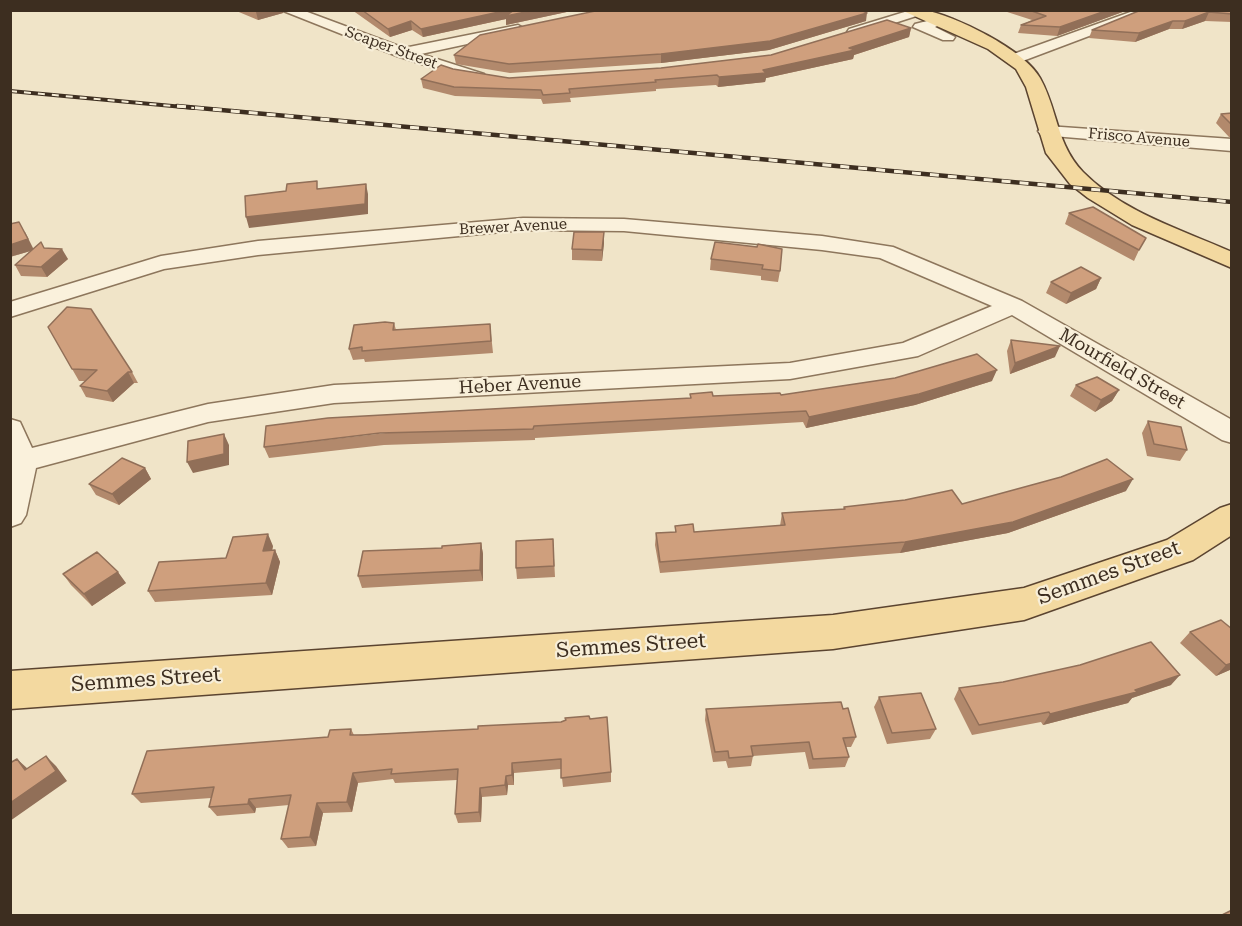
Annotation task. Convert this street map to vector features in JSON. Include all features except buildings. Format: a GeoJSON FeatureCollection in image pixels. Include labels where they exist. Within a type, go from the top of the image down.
{"type":"FeatureCollection","features":[{"type":"Feature","properties":{"kind":"main road"},"geometry":{"type":"LineString","coordinates":[[923,14],[981,40],[1014,58],[1030,76],[1047,130],[1062,162],[1079,180],[1138,218],[1232,261]]}},
{"type":"Feature","properties":{"kind":"main road","name":"Semmes Street"},"geometry":{"type":"LineString","coordinates":[[10,690],[833,632],[1024,604],[1180,550],[1232,517]]}},
{"type":"Feature","properties":{"kind":"street","name":"Scaper Street"},"geometry":{"type":"LineString","coordinates":[[288,10],[402,53],[461,73],[490,79]]}},
{"type":"Feature","properties":{"kind":"street"},"geometry":{"type":"LineString","coordinates":[[303,16],[335,10]]}},
{"type":"Feature","properties":{"kind":"street"},"geometry":{"type":"LineString","coordinates":[[1014,58],[1151,10]]}},
{"type":"Feature","properties":{"kind":"street"},"geometry":{"type":"LineString","coordinates":[[838,37],[923,14],[920,27],[948,37]]}},
{"type":"Feature","properties":{"kind":"street"},"geometry":{"type":"LineString","coordinates":[[402,53],[528,27]]}},
{"type":"Feature","properties":{"kind":"street","name":"Frisco Avenue"},"geometry":{"type":"LineString","coordinates":[[1047,130],[1232,145]]}},
{"type":"Feature","properties":{"kind":"street","name":"Brewer Avenue"},"geometry":{"type":"LineString","coordinates":[[10,310],[161,263],[258,248],[523,224],[624,225],[822,243],[885,252],[1013,306]]}},
{"type":"Feature","properties":{"kind":"street","name":"Mourfield Street"},"geometry":{"type":"LineString","coordinates":[[1013,306],[1232,433]]}},
{"type":"Feature","properties":{"kind":"street","name":"Heber Avenue"},"geometry":{"type":"LineString","coordinates":[[23,461],[208,413],[334,394],[790,371],[909,350],[1013,306]]}},
{"type":"Feature","properties":{"kind":"street"},"geometry":{"type":"LineString","coordinates":[[10,429],[23,461],[10,515]]}},
{"type":"Feature","properties":{"kind":"railway"},"geometry":{"type":"LineString","coordinates":[[10,91],[194,108]]}},
{"type":"Feature","properties":{"kind":"railway"},"geometry":{"type":"LineString","coordinates":[[177,106],[1232,202]]}}]}
